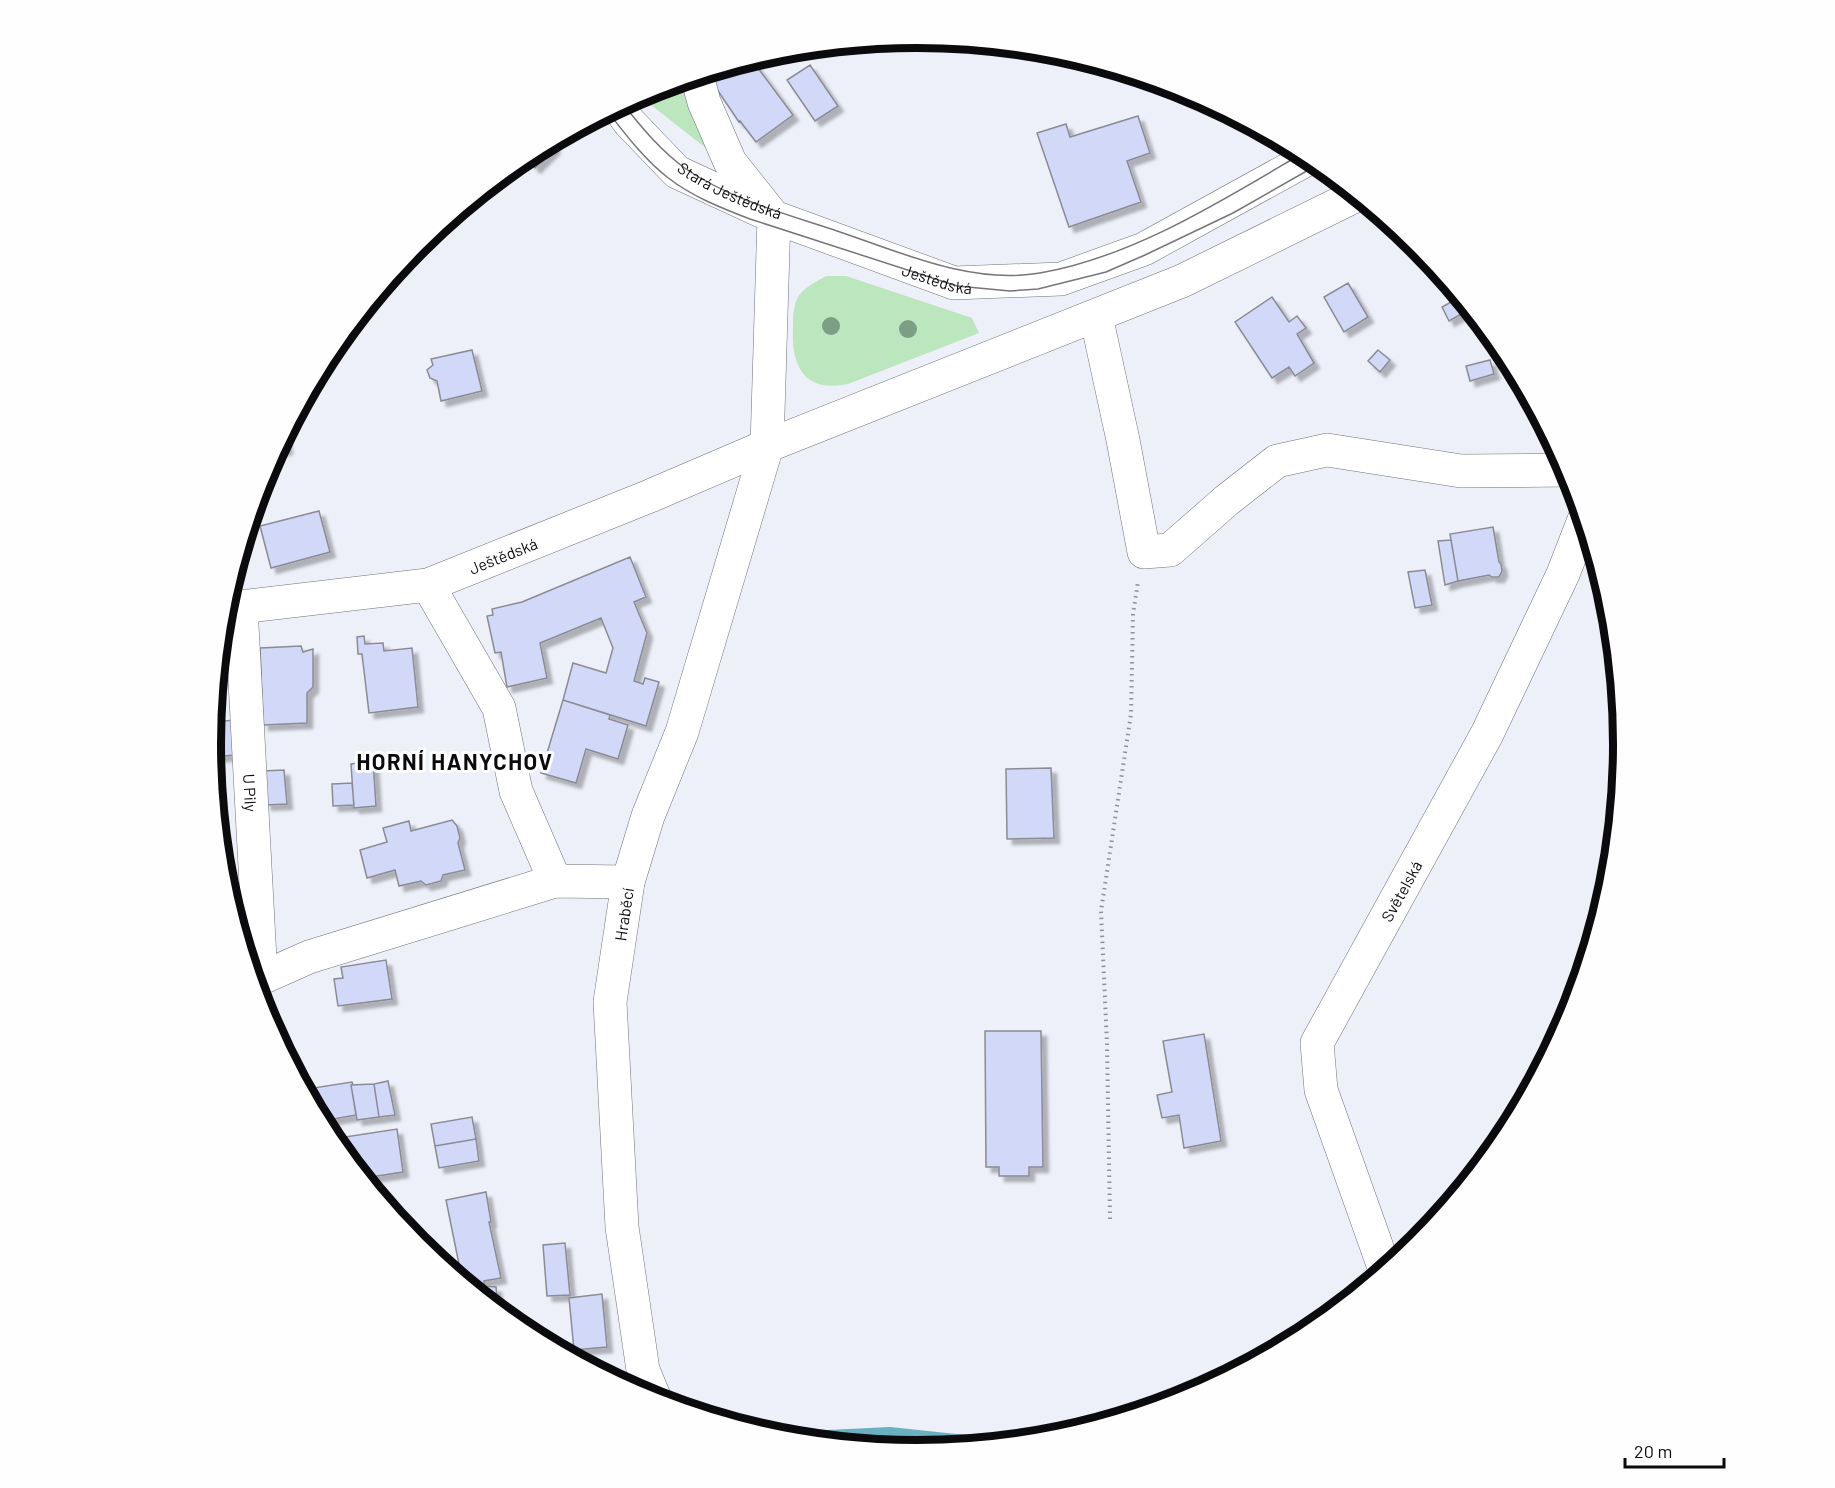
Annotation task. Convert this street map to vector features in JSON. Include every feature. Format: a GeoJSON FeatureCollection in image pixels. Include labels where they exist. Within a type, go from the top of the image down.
{"type":"FeatureCollection","features":[{"type":"Feature","properties":{"kind":"street","name":"Stará Ještědská"},"geometry":{"type":"LineString","coordinates":[[699,83],[704,102],[730,162],[774,217]]}},
{"type":"Feature","properties":{"kind":"street","name":"Stará Ještědská"},"geometry":{"type":"LineString","coordinates":[[623,114],[677,172],[774,217]]}},
{"type":"Feature","properties":{"kind":"street","name":"Ještědská"},"geometry":{"type":"LineString","coordinates":[[774,217],[954,283],[1061,279],[1144,249],[1300,163]]}},
{"type":"Feature","properties":{"kind":"street","name":"Ještědská"},"geometry":{"type":"LineString","coordinates":[[235,608],[428,585],[650,496],[766,446],[1182,281],[1349,199]]}},
{"type":"Feature","properties":{"kind":"street"},"geometry":{"type":"LineString","coordinates":[[766,446],[774,217]]}},
{"type":"Feature","properties":{"kind":"street"},"geometry":{"type":"LineString","coordinates":[[1096,316],[1144,552],[1170,550],[1227,500],[1277,461],[1327,450],[1461,471],[1557,470]]}},
{"type":"Feature","properties":{"kind":"street","name":"Hraběcí"},"geometry":{"type":"LineString","coordinates":[[650,1386],[643,1370],[622,1227],[610,1002],[628,882],[648,816],[682,732],[766,446]]}},
{"type":"Feature","properties":{"kind":"street","name":"Světelská"},"geometry":{"type":"LineString","coordinates":[[1382,1262],[1321,1090],[1317,1043],[1487,734],[1563,574],[1580,530]]}},
{"type":"Feature","properties":{"kind":"street"},"geometry":{"type":"LineString","coordinates":[[428,585],[499,708],[516,791],[555,881]]}},
{"type":"Feature","properties":{"kind":"street","name":"U Pily"},"geometry":{"type":"LineString","coordinates":[[233,620],[257,965]]}},
{"type":"Feature","properties":{"kind":"street","name":"U Pily"},"geometry":{"type":"LineString","coordinates":[[262,977],[309,957],[555,881],[628,882]]}},
{"type":"Feature","properties":{"kind":"path"},"geometry":{"type":"LineString","coordinates":[[1110,1219],[1107,1044],[1101,911],[1131,714],[1133,614],[1144,552]]}},
{"type":"Feature","properties":{"kind":"green space"},"geometry":{"type":"Polygon","coordinates":[[[683,89],[707,149],[648,102],[683,89]]]}},
{"type":"Feature","properties":{"kind":"green space"},"geometry":{"type":"Polygon","coordinates":[[[826,276],[846,276],[972,318],[979,333],[848,384],[833,386],[821,384],[803,374],[798,365],[793,341],[793,317],[799,295],[826,276]]]}},
{"type":"Feature","properties":{"kind":"building"},"geometry":{"type":"Polygon","coordinates":[[[810,65],[838,106],[815,121],[787,80],[810,65]]]}},
{"type":"Feature","properties":{"kind":"building"},"geometry":{"type":"Polygon","coordinates":[[[757,67],[793,115],[756,142],[739,122],[712,82],[718,78],[757,67]]]}},
{"type":"Feature","properties":{"kind":"building"},"geometry":{"type":"Polygon","coordinates":[[[1138,116],[1150,153],[1127,161],[1141,202],[1069,227],[1037,133],[1066,124],[1070,137],[1138,116]]]}},
{"type":"Feature","properties":{"kind":"building"},"geometry":{"type":"Polygon","coordinates":[[[550,153],[535,168],[532,164],[550,153]]]}},
{"type":"Feature","properties":{"kind":"building"},"geometry":{"type":"Polygon","coordinates":[[[1348,283],[1368,317],[1344,332],[1324,297],[1348,283]]]}},
{"type":"Feature","properties":{"kind":"building"},"geometry":{"type":"Polygon","coordinates":[[[1272,297],[1289,322],[1297,316],[1306,328],[1297,334],[1314,363],[1295,376],[1289,367],[1272,378],[1235,322],[1272,297]]]}},
{"type":"Feature","properties":{"kind":"building"},"geometry":{"type":"Polygon","coordinates":[[[1454,300],[1464,313],[1449,321],[1442,307],[1454,300]]]}},
{"type":"Feature","properties":{"kind":"building"},"geometry":{"type":"Polygon","coordinates":[[[472,350],[482,391],[441,401],[437,381],[430,378],[427,370],[433,365],[431,359],[472,350]]]}},
{"type":"Feature","properties":{"kind":"building"},"geometry":{"type":"Polygon","coordinates":[[[1378,350],[1390,360],[1380,372],[1368,361],[1378,350]]]}},
{"type":"Feature","properties":{"kind":"building"},"geometry":{"type":"Polygon","coordinates":[[[1490,360],[1494,374],[1470,381],[1466,366],[1490,360]]]}},
{"type":"Feature","properties":{"kind":"building"},"geometry":{"type":"Polygon","coordinates":[[[319,511],[330,552],[271,568],[260,526],[319,511]]]}},
{"type":"Feature","properties":{"kind":"building"},"geometry":{"type":"Polygon","coordinates":[[[1493,527],[1502,571],[1499,577],[1489,575],[1458,581],[1450,534],[1493,527]]]}},
{"type":"Feature","properties":{"kind":"building"},"geometry":{"type":"Polygon","coordinates":[[[1451,540],[1458,581],[1445,585],[1438,541],[1451,540]]]}},
{"type":"Feature","properties":{"kind":"building"},"geometry":{"type":"Polygon","coordinates":[[[630,557],[646,597],[634,602],[647,633],[634,681],[643,684],[645,678],[659,682],[646,726],[563,700],[573,663],[606,673],[613,648],[601,618],[540,643],[547,678],[507,687],[501,652],[495,653],[487,616],[493,615],[492,609],[522,602],[630,557]]]}},
{"type":"Feature","properties":{"kind":"building"},"geometry":{"type":"Polygon","coordinates":[[[1425,570],[1432,605],[1415,608],[1408,572],[1425,570]]]}},
{"type":"Feature","properties":{"kind":"building"},"geometry":{"type":"Polygon","coordinates":[[[364,636],[365,644],[383,643],[384,651],[412,648],[418,707],[369,713],[362,654],[358,654],[357,637],[364,636]]]}},
{"type":"Feature","properties":{"kind":"building"},"geometry":{"type":"Polygon","coordinates":[[[301,646],[303,652],[313,649],[313,687],[307,693],[307,723],[263,725],[260,648],[301,646]]]}},
{"type":"Feature","properties":{"kind":"building"},"geometry":{"type":"Polygon","coordinates":[[[563,700],[610,715],[609,719],[628,725],[618,759],[586,749],[576,783],[541,773],[563,700]]]}},
{"type":"Feature","properties":{"kind":"building"},"geometry":{"type":"Polygon","coordinates":[[[233,720],[235,755],[222,756],[222,721],[233,720]]]}},
{"type":"Feature","properties":{"kind":"building"},"geometry":{"type":"Polygon","coordinates":[[[373,761],[376,806],[354,808],[351,764],[373,761]]]}},
{"type":"Feature","properties":{"kind":"building"},"geometry":{"type":"Polygon","coordinates":[[[1051,768],[1054,838],[1007,839],[1006,769],[1051,768]]]}},
{"type":"Feature","properties":{"kind":"building"},"geometry":{"type":"Polygon","coordinates":[[[284,770],[287,804],[266,805],[263,771],[284,770]]]}},
{"type":"Feature","properties":{"kind":"building"},"geometry":{"type":"Polygon","coordinates":[[[352,783],[354,805],[333,806],[332,784],[352,783]]]}},
{"type":"Feature","properties":{"kind":"building"},"geometry":{"type":"Polygon","coordinates":[[[452,820],[457,826],[460,838],[458,843],[465,870],[443,875],[441,881],[426,885],[421,881],[399,886],[395,870],[367,878],[360,850],[387,842],[383,828],[409,821],[411,831],[452,820]]]}},
{"type":"Feature","properties":{"kind":"building"},"geometry":{"type":"Polygon","coordinates":[[[386,960],[392,999],[338,1006],[334,979],[343,978],[341,967],[386,960]]]}},
{"type":"Feature","properties":{"kind":"building"},"geometry":{"type":"Polygon","coordinates":[[[985,1031],[1041,1031],[1043,1167],[1029,1167],[1029,1176],[999,1176],[999,1167],[986,1167],[985,1031]]]}},
{"type":"Feature","properties":{"kind":"building"},"geometry":{"type":"Polygon","coordinates":[[[1204,1034],[1221,1141],[1184,1148],[1179,1115],[1162,1118],[1157,1095],[1172,1092],[1163,1041],[1204,1034]]]}},
{"type":"Feature","properties":{"kind":"building"},"geometry":{"type":"Polygon","coordinates":[[[388,1081],[395,1115],[379,1117],[374,1084],[388,1081]]]}},
{"type":"Feature","properties":{"kind":"building"},"geometry":{"type":"Polygon","coordinates":[[[352,1082],[356,1115],[332,1119],[313,1088],[352,1082]]]}},
{"type":"Feature","properties":{"kind":"building"},"geometry":{"type":"Polygon","coordinates":[[[374,1084],[379,1117],[357,1120],[351,1085],[374,1084]]]}},
{"type":"Feature","properties":{"kind":"building"},"geometry":{"type":"Polygon","coordinates":[[[472,1117],[476,1139],[435,1146],[431,1124],[472,1117]]]}},
{"type":"Feature","properties":{"kind":"building"},"geometry":{"type":"Polygon","coordinates":[[[397,1129],[403,1172],[372,1177],[343,1137],[397,1129]]]}},
{"type":"Feature","properties":{"kind":"building"},"geometry":{"type":"Polygon","coordinates":[[[476,1139],[479,1161],[439,1168],[435,1146],[476,1139]]]}},
{"type":"Feature","properties":{"kind":"building"},"geometry":{"type":"Polygon","coordinates":[[[486,1192],[491,1222],[489,1222],[501,1278],[484,1281],[482,1286],[460,1268],[446,1200],[486,1192]]]}},
{"type":"Feature","properties":{"kind":"building"},"geometry":{"type":"Polygon","coordinates":[[[565,1243],[570,1295],[547,1296],[543,1245],[565,1243]]]}},
{"type":"Feature","properties":{"kind":"building"},"geometry":{"type":"Polygon","coordinates":[[[482,1286],[496,1287],[497,1298],[494,1296],[482,1286]]]}},
{"type":"Feature","properties":{"kind":"building"},"geometry":{"type":"Polygon","coordinates":[[[602,1294],[607,1347],[574,1350],[569,1298],[602,1294]]]}},
{"type":"Feature","properties":{"kind":"waterway"},"geometry":{"type":"LineString","coordinates":[[834,1435],[890,1432],[957,1439]]}},
{"type":"Feature","properties":{"kind":"tram line"},"geometry":{"type":"LineString","coordinates":[[629,111],[660,147],[686,169],[741,198],[911,257],[962,271],[1014,276],[1075,265],[1143,240],[1176,225],[1294,158]]}},
{"type":"Feature","properties":{"kind":"tram line"},"geometry":{"type":"LineString","coordinates":[[613,118],[659,170],[676,184],[717,206],[750,219],[957,286],[1010,291],[1038,289],[1106,272],[1233,213],[1310,169]]}},
{"type":"Feature","properties":{"kind":"district","name":"HORNÍ HANYCHOV"},"geometry":{"type":"Point","coordinates":[455,761]}}]}
